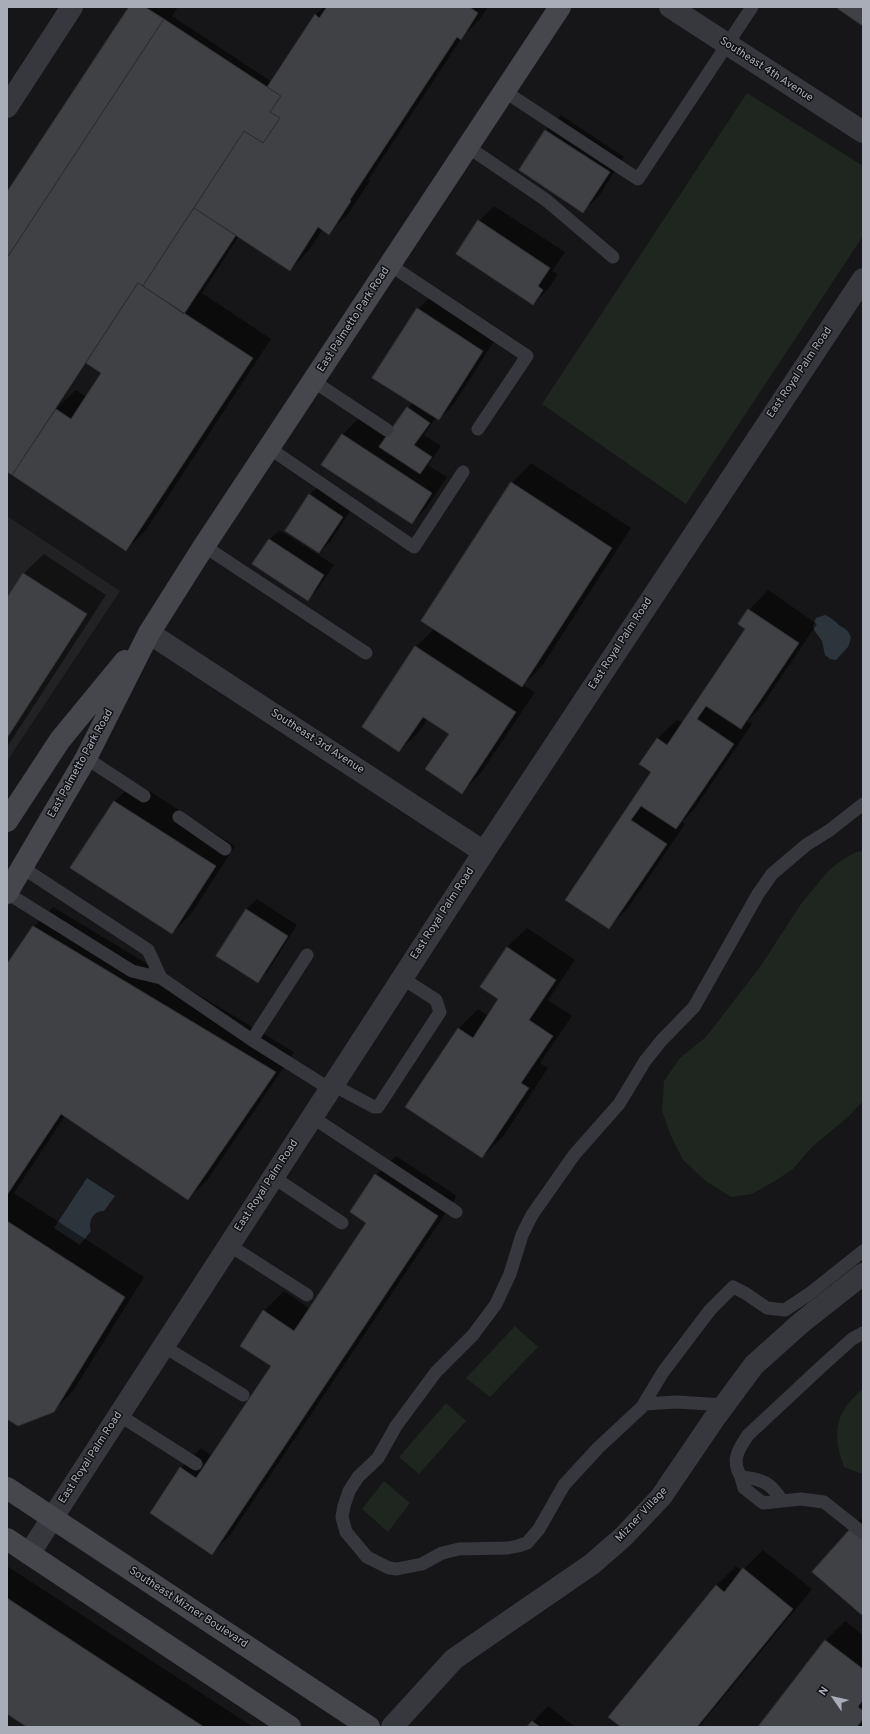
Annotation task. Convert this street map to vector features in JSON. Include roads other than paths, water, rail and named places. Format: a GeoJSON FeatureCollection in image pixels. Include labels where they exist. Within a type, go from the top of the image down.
{"type":"FeatureCollection","features":[{"type":"Feature","properties":{"kind":"main road","name":"East Palmetto Park Road"},"geometry":{"type":"LineString","coordinates":[[7,893],[86,758],[149,633],[204,546],[560,7]]}},
{"type":"Feature","properties":{"kind":"main road","name":"East Palmetto Park Road"},"geometry":{"type":"LineString","coordinates":[[7,821],[60,740],[149,633]]}},
{"type":"Feature","properties":{"kind":"main road","name":"Southeast Mizner Boulevard"},"geometry":{"type":"LineString","coordinates":[[7,1488],[369,1727]]}},
{"type":"Feature","properties":{"kind":"main road"},"geometry":{"type":"LineString","coordinates":[[7,1539],[290,1727]]}},
{"type":"Feature","properties":{"kind":"street"},"geometry":{"type":"LineString","coordinates":[[7,107],[72,7]]}},
{"type":"Feature","properties":{"kind":"street","name":"Southeast 4th Avenue"},"geometry":{"type":"LineString","coordinates":[[670,7],[863,132]]}},
{"type":"Feature","properties":{"kind":"street","name":"East Royal Palm Road"},"geometry":{"type":"LineString","coordinates":[[29,1554],[484,852],[863,279]]}},
{"type":"Feature","properties":{"kind":"street","name":"Southeast 3rd Avenue"},"geometry":{"type":"LineString","coordinates":[[149,633],[484,852]]}},
{"type":"Feature","properties":{"kind":"street","name":"Mizner Village"},"geometry":{"type":"LineString","coordinates":[[392,1727],[454,1659],[592,1564],[623,1537],[661,1497],[754,1365],[802,1322],[863,1274]]}},
{"type":"Feature","properties":{"kind":"lane"},"geometry":{"type":"LineString","coordinates":[[504,91],[638,179],[752,7]]}},
{"type":"Feature","properties":{"kind":"lane"},"geometry":{"type":"LineString","coordinates":[[468,147],[546,200],[614,257]]}},
{"type":"Feature","properties":{"kind":"lane"},"geometry":{"type":"LineString","coordinates":[[390,265],[527,356],[478,429]]}},
{"type":"Feature","properties":{"kind":"lane"},"geometry":{"type":"LineString","coordinates":[[313,381],[387,430]]}},
{"type":"Feature","properties":{"kind":"lane"},"geometry":{"type":"LineString","coordinates":[[269,448],[414,547],[463,472]]}},
{"type":"Feature","properties":{"kind":"lane"},"geometry":{"type":"LineString","coordinates":[[204,546],[366,652]]}},
{"type":"Feature","properties":{"kind":"lane"},"geometry":{"type":"LineString","coordinates":[[86,758],[144,796]]}},
{"type":"Feature","properties":{"kind":"lane"},"geometry":{"type":"LineString","coordinates":[[863,804],[830,830],[806,845],[772,874],[758,894],[694,1007],[661,1041],[645,1061],[619,1104],[574,1155],[532,1215],[522,1235],[510,1274],[496,1304],[473,1335],[436,1372],[396,1426],[378,1458],[358,1477],[349,1491],[344,1506],[342,1517],[346,1532],[368,1557],[389,1568],[397,1569],[422,1564],[442,1553],[459,1549],[508,1548],[527,1543],[539,1529],[564,1484],[644,1404],[663,1372],[710,1310],[733,1288],[745,1293],[767,1308],[785,1310],[809,1294],[863,1251]]}},
{"type":"Feature","properties":{"kind":"lane"},"geometry":{"type":"LineString","coordinates":[[179,817],[225,849]]}},
{"type":"Feature","properties":{"kind":"lane"},"geometry":{"type":"LineString","coordinates":[[23,868],[148,950],[160,978]]}},
{"type":"Feature","properties":{"kind":"lane"},"geometry":{"type":"LineString","coordinates":[[7,893],[132,971],[160,978],[252,1040],[332,1087],[374,1107],[378,1107],[440,1012],[436,1000],[402,978]]}},
{"type":"Feature","properties":{"kind":"lane"},"geometry":{"type":"LineString","coordinates":[[252,1040],[307,955]]}},
{"type":"Feature","properties":{"kind":"lane"},"geometry":{"type":"LineString","coordinates":[[312,1117],[456,1212]]}},
{"type":"Feature","properties":{"kind":"lane"},"geometry":{"type":"LineString","coordinates":[[273,1177],[342,1223]]}},
{"type":"Feature","properties":{"kind":"lane"},"geometry":{"type":"LineString","coordinates":[[229,1245],[307,1295]]}},
{"type":"Feature","properties":{"kind":"lane"},"geometry":{"type":"LineString","coordinates":[[863,1333],[852,1339],[748,1435],[740,1447],[737,1456],[736,1468],[741,1477],[744,1488],[763,1503],[801,1499],[824,1502],[863,1533]]}},
{"type":"Feature","properties":{"kind":"lane"},"geometry":{"type":"LineString","coordinates":[[164,1346],[243,1395]]}},
{"type":"Feature","properties":{"kind":"lane"},"geometry":{"type":"LineString","coordinates":[[644,1404],[676,1402],[725,1405]]}},
{"type":"Feature","properties":{"kind":"lane"},"geometry":{"type":"LineString","coordinates":[[119,1415],[196,1464]]}},
{"type":"Feature","properties":{"kind":"lane"},"geometry":{"type":"LineString","coordinates":[[741,1477],[755,1478],[765,1482],[775,1490],[782,1501]]}}]}
